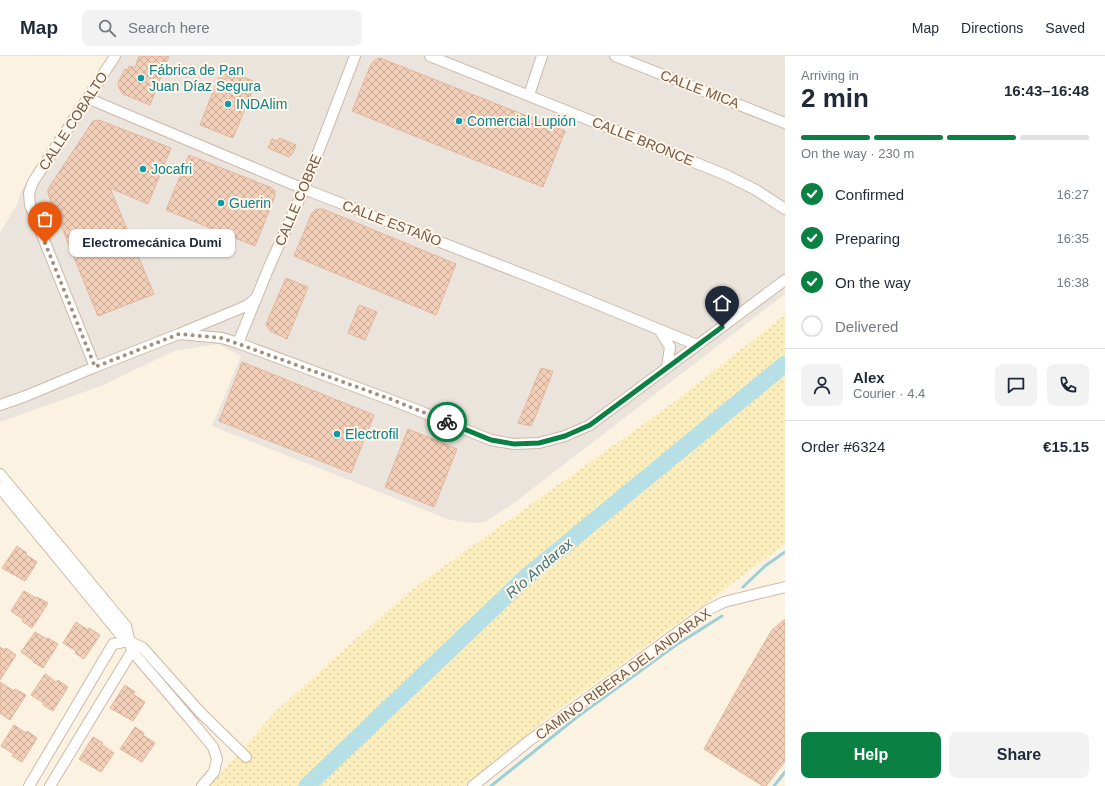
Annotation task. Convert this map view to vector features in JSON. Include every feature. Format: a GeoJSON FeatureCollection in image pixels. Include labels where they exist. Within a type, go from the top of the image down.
{"type":"FeatureCollection","features":[{"type":"Feature","properties":{"kind":"street","name":"CALLE COBALTO"},"geometry":{"type":"LineString","coordinates":[[95,367],[30,205],[29,193],[33,182],[115,56]]}},
{"type":"Feature","properties":{"kind":"street","name":"CALLE COBRE"},"geometry":{"type":"LineString","coordinates":[[238,343],[269,267],[304,189],[355,56]]}},
{"type":"Feature","properties":{"kind":"street","name":"CALLE BRONCE"},"geometry":{"type":"LineString","coordinates":[[430,56],[726,175],[756,190],[785,209]]}},
{"type":"Feature","properties":{"kind":"street"},"geometry":{"type":"LineString","coordinates":[[529,95],[542,56]]}},
{"type":"Feature","properties":{"kind":"street","name":"CALLE MICA"},"geometry":{"type":"LineString","coordinates":[[615,56],[785,122]]}},
{"type":"Feature","properties":{"kind":"street","name":"CALLE ESTAÑO"},"geometry":{"type":"LineString","coordinates":[[87,98],[304,189],[548,284],[697,345]]}},
{"type":"Feature","properties":{"kind":"street"},"geometry":{"type":"LineString","coordinates":[[179,334],[222,338],[238,343],[399,403],[491,440],[514,444],[539,443],[565,436],[590,425],[785,280]]}},
{"type":"Feature","properties":{"kind":"street"},"geometry":{"type":"LineString","coordinates":[[2,405],[219,319],[248,305],[258,296]]}},
{"type":"Feature","properties":{"kind":"street"},"geometry":{"type":"LineString","coordinates":[[660,331],[670,347],[667,367]]}},
{"type":"Feature","properties":{"kind":"street"},"geometry":{"type":"LineString","coordinates":[[1,477],[126,626],[132,651],[213,747],[217,759],[214,772],[202,786]]}},
{"type":"Feature","properties":{"kind":"street"},"geometry":{"type":"LineString","coordinates":[[2,493],[119,633],[129,641],[143,648],[200,712],[246,757]]}},
{"type":"Feature","properties":{"kind":"street","name":"CAMINO RIBERA DEL ANDARAX"},"geometry":{"type":"LineString","coordinates":[[473,786],[529,741],[708,610],[724,602],[785,587]]}},
{"type":"Feature","properties":{"kind":"street"},"geometry":{"type":"LineString","coordinates":[[29,786],[114,644],[129,641]]}},
{"type":"Feature","properties":{"kind":"street"},"geometry":{"type":"LineString","coordinates":[[50,786],[132,651]]}},
{"type":"Feature","properties":{"kind":"shaded area"},"geometry":{"type":"Polygon","coordinates":[[[110,56],[785,56],[785,294],[510,506],[485,522],[472,523],[450,520],[212,426],[241,356],[218,344],[174,351],[101,386],[0,422],[0,232],[17,205],[22,189],[64,122],[110,56]]]}},
{"type":"Feature","properties":{"kind":"sand"},"geometry":{"type":"Polygon","coordinates":[[[785,315],[785,544],[716,596],[556,711],[465,786],[210,786],[274,713],[385,613],[422,582],[673,403],[785,315]]]}},
{"type":"Feature","properties":{"kind":"building","name":"Fábrica de Pan Juan Díaz Segura"},"geometry":{"type":"Polygon","coordinates":[[[139,56],[169,56],[150,105],[123,94],[119,88],[118,83],[125,69],[128,70],[129,66],[135,68],[139,56]]]}},
{"type":"Feature","properties":{"kind":"building","name":"Comercial Lupión"},"geometry":{"type":"Polygon","coordinates":[[[380,58],[565,131],[543,187],[352,111],[371,64],[380,58]]]}},
{"type":"Feature","properties":{"kind":"building","name":"INDAlim"},"geometry":{"type":"Polygon","coordinates":[[[222,69],[256,82],[233,138],[200,125],[222,69]]]}},
{"type":"Feature","properties":{"kind":"building"},"geometry":{"type":"Polygon","coordinates":[[[99,120],[171,148],[148,204],[110,188],[154,294],[98,316],[48,194],[48,189],[93,121],[99,120]]]}},
{"type":"Feature","properties":{"kind":"building"},"geometry":{"type":"Polygon","coordinates":[[[279,138],[296,145],[293,153],[289,157],[268,148],[272,139],[278,141],[279,138]]]}},
{"type":"Feature","properties":{"kind":"building","name":"Guerin"},"geometry":{"type":"Polygon","coordinates":[[[189,155],[272,188],[275,191],[275,196],[255,246],[166,210],[189,155]]]}},
{"type":"Feature","properties":{"kind":"building"},"geometry":{"type":"Polygon","coordinates":[[[319,209],[323,209],[456,264],[436,315],[294,256],[312,213],[319,209]]]}},
{"type":"Feature","properties":{"kind":"building"},"geometry":{"type":"Polygon","coordinates":[[[286,278],[308,287],[287,339],[270,331],[266,324],[286,278]]]}},
{"type":"Feature","properties":{"kind":"building"},"geometry":{"type":"Polygon","coordinates":[[[359,305],[377,312],[365,340],[348,333],[359,305]]]}},
{"type":"Feature","properties":{"kind":"building"},"geometry":{"type":"Polygon","coordinates":[[[242,362],[374,415],[351,473],[219,421],[242,362]]]}},
{"type":"Feature","properties":{"kind":"building"},"geometry":{"type":"Polygon","coordinates":[[[541,368],[553,371],[536,415],[531,426],[518,423],[541,368]]]}},
{"type":"Feature","properties":{"kind":"building"},"geometry":{"type":"Polygon","coordinates":[[[408,429],[457,449],[434,507],[385,487],[408,429]]]}},
{"type":"Feature","properties":{"kind":"building"},"geometry":{"type":"Polygon","coordinates":[[[17,546],[27,553],[25,554],[37,562],[25,581],[2,568],[17,546]]]}},
{"type":"Feature","properties":{"kind":"building"},"geometry":{"type":"Polygon","coordinates":[[[24,591],[48,603],[32,628],[11,611],[24,591]]]}},
{"type":"Feature","properties":{"kind":"building"},"geometry":{"type":"Polygon","coordinates":[[[785,619],[785,761],[766,786],[763,786],[704,749],[772,630],[785,619]]]}},
{"type":"Feature","properties":{"kind":"building"},"geometry":{"type":"Polygon","coordinates":[[[76,622],[88,630],[89,628],[100,635],[84,659],[75,653],[76,651],[63,643],[76,622]]]}},
{"type":"Feature","properties":{"kind":"building"},"geometry":{"type":"Polygon","coordinates":[[[35,632],[58,644],[43,668],[21,652],[35,632]]]}},
{"type":"Feature","properties":{"kind":"building"},"geometry":{"type":"Polygon","coordinates":[[[0,647],[5,650],[6,648],[16,655],[0,680],[0,647]]]}},
{"type":"Feature","properties":{"kind":"building"},"geometry":{"type":"Polygon","coordinates":[[[45,674],[56,682],[58,680],[68,687],[53,711],[31,695],[45,674]]]}},
{"type":"Feature","properties":{"kind":"building"},"geometry":{"type":"Polygon","coordinates":[[[0,682],[14,691],[15,689],[26,695],[10,720],[0,713],[0,682]]]}},
{"type":"Feature","properties":{"kind":"building"},"geometry":{"type":"Polygon","coordinates":[[[125,685],[135,692],[133,694],[145,702],[133,721],[110,708],[125,685]]]}},
{"type":"Feature","properties":{"kind":"building"},"geometry":{"type":"Polygon","coordinates":[[[14,725],[37,738],[22,762],[12,756],[14,754],[1,746],[14,725]]]}},
{"type":"Feature","properties":{"kind":"building"},"geometry":{"type":"Polygon","coordinates":[[[135,727],[144,733],[143,735],[155,743],[142,762],[120,749],[135,727]]]}},
{"type":"Feature","properties":{"kind":"building"},"geometry":{"type":"Polygon","coordinates":[[[93,737],[103,743],[102,745],[114,753],[101,772],[79,759],[93,737]]]}},
{"type":"Feature","properties":{"kind":"waterway","name":"Río Andarax"},"geometry":{"type":"LineString","coordinates":[[307,786],[526,577],[785,364]]}},
{"type":"Feature","properties":{"kind":"waterway"},"geometry":{"type":"LineString","coordinates":[[743,587],[765,566],[785,552]]}},
{"type":"Feature","properties":{"kind":"waterway"},"geometry":{"type":"LineString","coordinates":[[491,786],[577,717],[676,645],[722,616]]}},
{"type":"Feature","properties":{"kind":"waterway"},"geometry":{"type":"LineString","coordinates":[[774,786],[785,772]]}},
{"type":"Feature","properties":{"kind":"way so far"},"geometry":{"type":"LineString","coordinates":[[45,243],[95,367],[179,334],[222,338],[393,400],[447,422]]}},
{"type":"Feature","properties":{"kind":"place","name":"Fábrica de Pan Juan Díaz Segura"},"geometry":{"type":"Point","coordinates":[141,78]}},
{"type":"Feature","properties":{"kind":"place","name":"INDAlim"},"geometry":{"type":"Point","coordinates":[228,104]}},
{"type":"Feature","properties":{"kind":"place","name":"Comercial Lupión"},"geometry":{"type":"Point","coordinates":[459,121]}},
{"type":"Feature","properties":{"kind":"place","name":"Jocafri"},"geometry":{"type":"Point","coordinates":[143,169]}},
{"type":"Feature","properties":{"kind":"place","name":"Guerin"},"geometry":{"type":"Point","coordinates":[221,203]}},
{"type":"Feature","properties":{"kind":"place","name":"Electromecánica Dumi"},"geometry":{"type":"Point","coordinates":[45,243]}},
{"type":"Feature","properties":{"kind":"place","name":"Electrofil"},"geometry":{"type":"Point","coordinates":[337,434]}},
{"type":"Feature","properties":{"kind":"route"},"geometry":{"type":"LineString","coordinates":[[447,422],[491,440],[514,444],[539,443],[565,436],[590,425],[722,327]]}}]}
